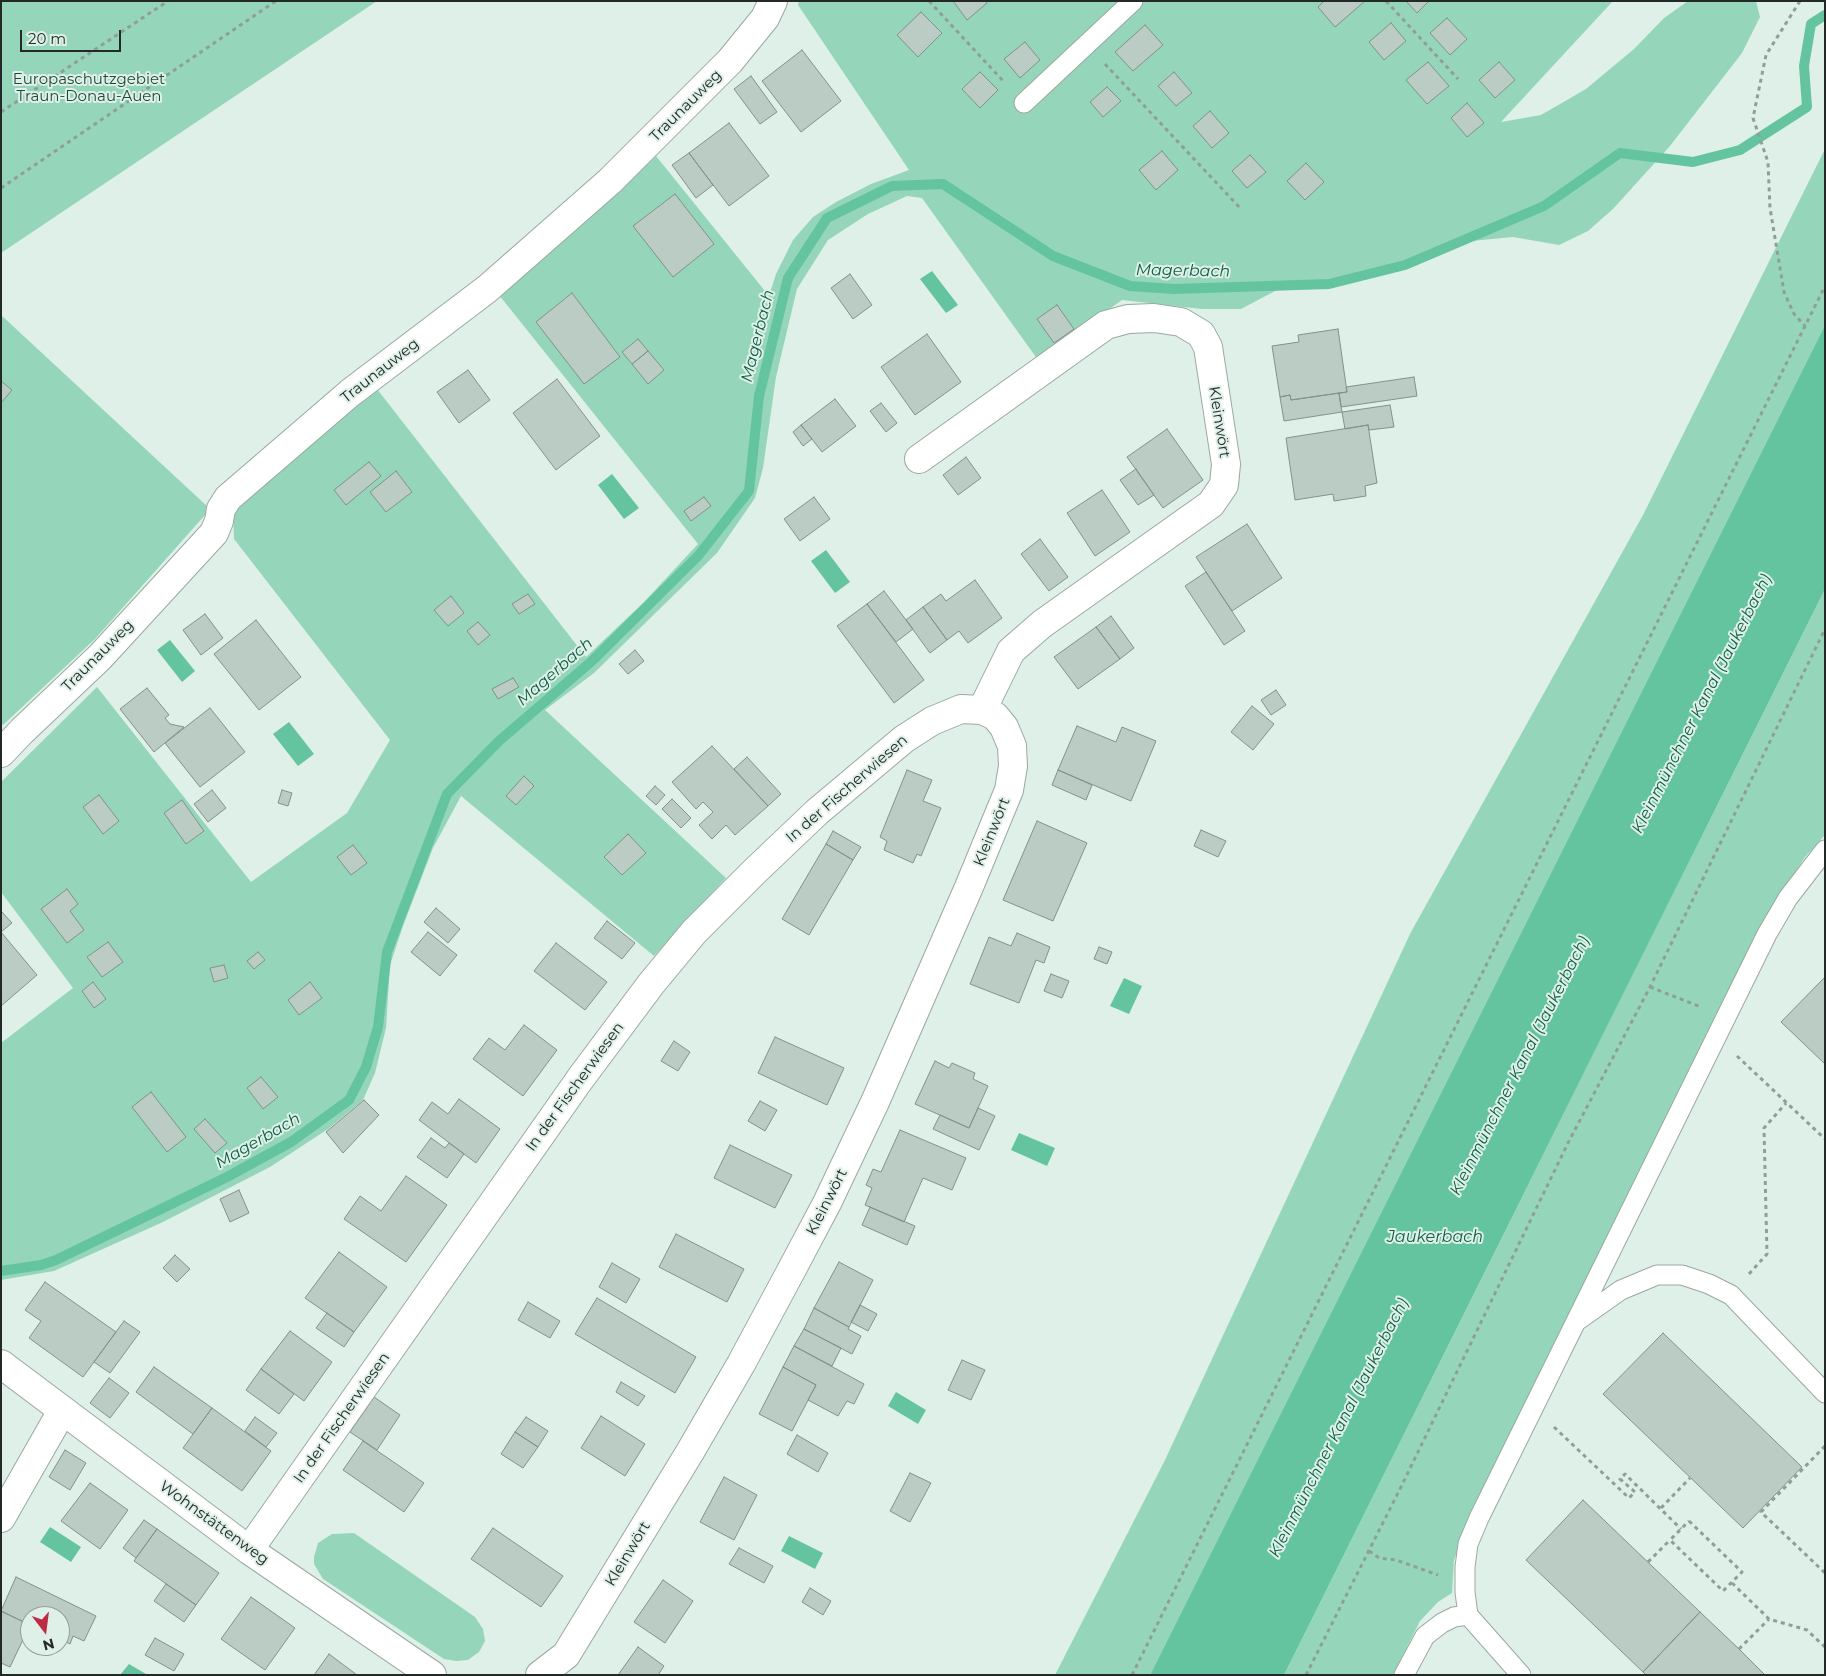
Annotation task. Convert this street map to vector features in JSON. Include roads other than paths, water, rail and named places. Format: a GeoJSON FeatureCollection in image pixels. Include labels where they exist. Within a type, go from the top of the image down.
{"type":"FeatureCollection","features":[{"type":"Feature","properties":{"kind":"street","name":"Traunauweg"},"geometry":{"type":"LineString","coordinates":[[1,753],[100,657],[214,533],[221,509],[228,498],[350,393],[487,289],[610,181],[730,61],[765,18],[773,1]]}},
{"type":"Feature","properties":{"kind":"street","name":"Kleinwört"},"geometry":{"type":"LineString","coordinates":[[540,1675],[566,1655],[690,1452],[746,1356],[819,1218],[875,1102],[966,896],[1009,790],[1013,766],[1012,746],[1004,727],[995,716],[982,710],[1011,652],[1042,624],[1211,504],[1224,485],[1226,464],[1208,347],[1201,334],[1181,322],[1154,318],[1128,319],[1106,325],[918,459]]}},
{"type":"Feature","properties":{"kind":"street","name":"In der Fischerwiesen"},"geometry":{"type":"LineString","coordinates":[[249,1550],[580,1079],[651,984],[694,932],[817,812],[904,740],[932,721],[961,709],[982,710]]}},
{"type":"Feature","properties":{"kind":"street","name":"Wohnstättenweg"},"geometry":{"type":"LineString","coordinates":[[1,1364],[249,1550],[432,1675]]}},
{"type":"Feature","properties":{"kind":"street"},"geometry":{"type":"LineString","coordinates":[[1,1518],[62,1411]]}},
{"type":"Feature","properties":{"kind":"lane"},"geometry":{"type":"LineString","coordinates":[[1024,103],[1133,1]]}},
{"type":"Feature","properties":{"kind":"lane"},"geometry":{"type":"LineString","coordinates":[[1521,1675],[1468,1615],[1465,1579],[1468,1544],[1767,934],[1788,898],[1825,850]]}},
{"type":"Feature","properties":{"kind":"lane"},"geometry":{"type":"LineString","coordinates":[[1576,1322],[1621,1290],[1657,1275],[1682,1274],[1731,1295],[1825,1393]]}},
{"type":"Feature","properties":{"kind":"lane"},"geometry":{"type":"LineString","coordinates":[[1404,1675],[1425,1636],[1442,1623],[1454,1617],[1468,1615]]}},
{"type":"Feature","properties":{"kind":"water"},"geometry":{"type":"Polygon","coordinates":[[[932,271],[958,305],[946,313],[920,279],[932,271]]]}},
{"type":"Feature","properties":{"kind":"water","name":"Jaukerbach"},"geometry":{"type":"Polygon","coordinates":[[[1825,325],[1825,589],[1284,1675],[1150,1675],[1825,325]]]}},
{"type":"Feature","properties":{"kind":"water"},"geometry":{"type":"Polygon","coordinates":[[[612,474],[639,508],[624,519],[598,485],[612,474]]]}},
{"type":"Feature","properties":{"kind":"water"},"geometry":{"type":"Polygon","coordinates":[[[826,550],[850,582],[835,593],[811,561],[826,550]]]}},
{"type":"Feature","properties":{"kind":"water"},"geometry":{"type":"Polygon","coordinates":[[[170,640],[195,671],[182,682],[157,650],[170,640]]]}},
{"type":"Feature","properties":{"kind":"water"},"geometry":{"type":"Polygon","coordinates":[[[289,722],[314,754],[298,766],[273,734],[289,722]]]}},
{"type":"Feature","properties":{"kind":"water"},"geometry":{"type":"Polygon","coordinates":[[[1124,978],[1142,986],[1129,1014],[1110,1006],[1124,978]]]}},
{"type":"Feature","properties":{"kind":"water"},"geometry":{"type":"Polygon","coordinates":[[[1019,1133],[1055,1148],[1047,1166],[1011,1150],[1019,1133]]]}},
{"type":"Feature","properties":{"kind":"water"},"geometry":{"type":"Polygon","coordinates":[[[896,1392],[926,1410],[918,1424],[888,1406],[896,1392]]]}},
{"type":"Feature","properties":{"kind":"water"},"geometry":{"type":"Polygon","coordinates":[[[50,1527],[81,1547],[71,1562],[40,1542],[50,1527]]]}},
{"type":"Feature","properties":{"kind":"water"},"geometry":{"type":"Polygon","coordinates":[[[789,1536],[823,1553],[815,1569],[781,1551],[789,1536]]]}},
{"type":"Feature","properties":{"kind":"water"},"geometry":{"type":"Polygon","coordinates":[[[129,1664],[146,1674],[120,1675],[129,1664]]]}},
{"type":"Feature","properties":{"kind":"waterway","name":"Magerbach"},"geometry":{"type":"LineString","coordinates":[[1,1271],[41,1265],[56,1260],[227,1177],[291,1142],[349,1100],[366,1067],[378,1027],[387,952],[447,794],[499,741],[592,661],[698,556],[749,491],[759,396],[788,278],[827,218],[892,186],[943,184],[1053,256],[1130,286],[1174,289],[1329,284],[1405,265],[1544,206],[1620,153],[1693,162],[1740,150],[1807,107],[1804,66],[1811,24],[1825,15]]}},
{"type":"Feature","properties":{"kind":"park label","name":"Europaschutzgebiet Traun-Donau-Auen"},"geometry":{"type":"Point","coordinates":[89,88]}},
{"type":"Feature","properties":{"kind":"water label","name":"Kleinmünchner Kanal (Jaukerbach)"},"geometry":{"type":"Point","coordinates":[1702,704]}},
{"type":"Feature","properties":{"kind":"water label","name":"Kleinmünchner Kanal (Jaukerbach)"},"geometry":{"type":"Point","coordinates":[1520,1066]}},
{"type":"Feature","properties":{"kind":"water label","name":"Kleinmünchner Kanal (Jaukerbach)"},"geometry":{"type":"Point","coordinates":[1339,1428]}}]}
